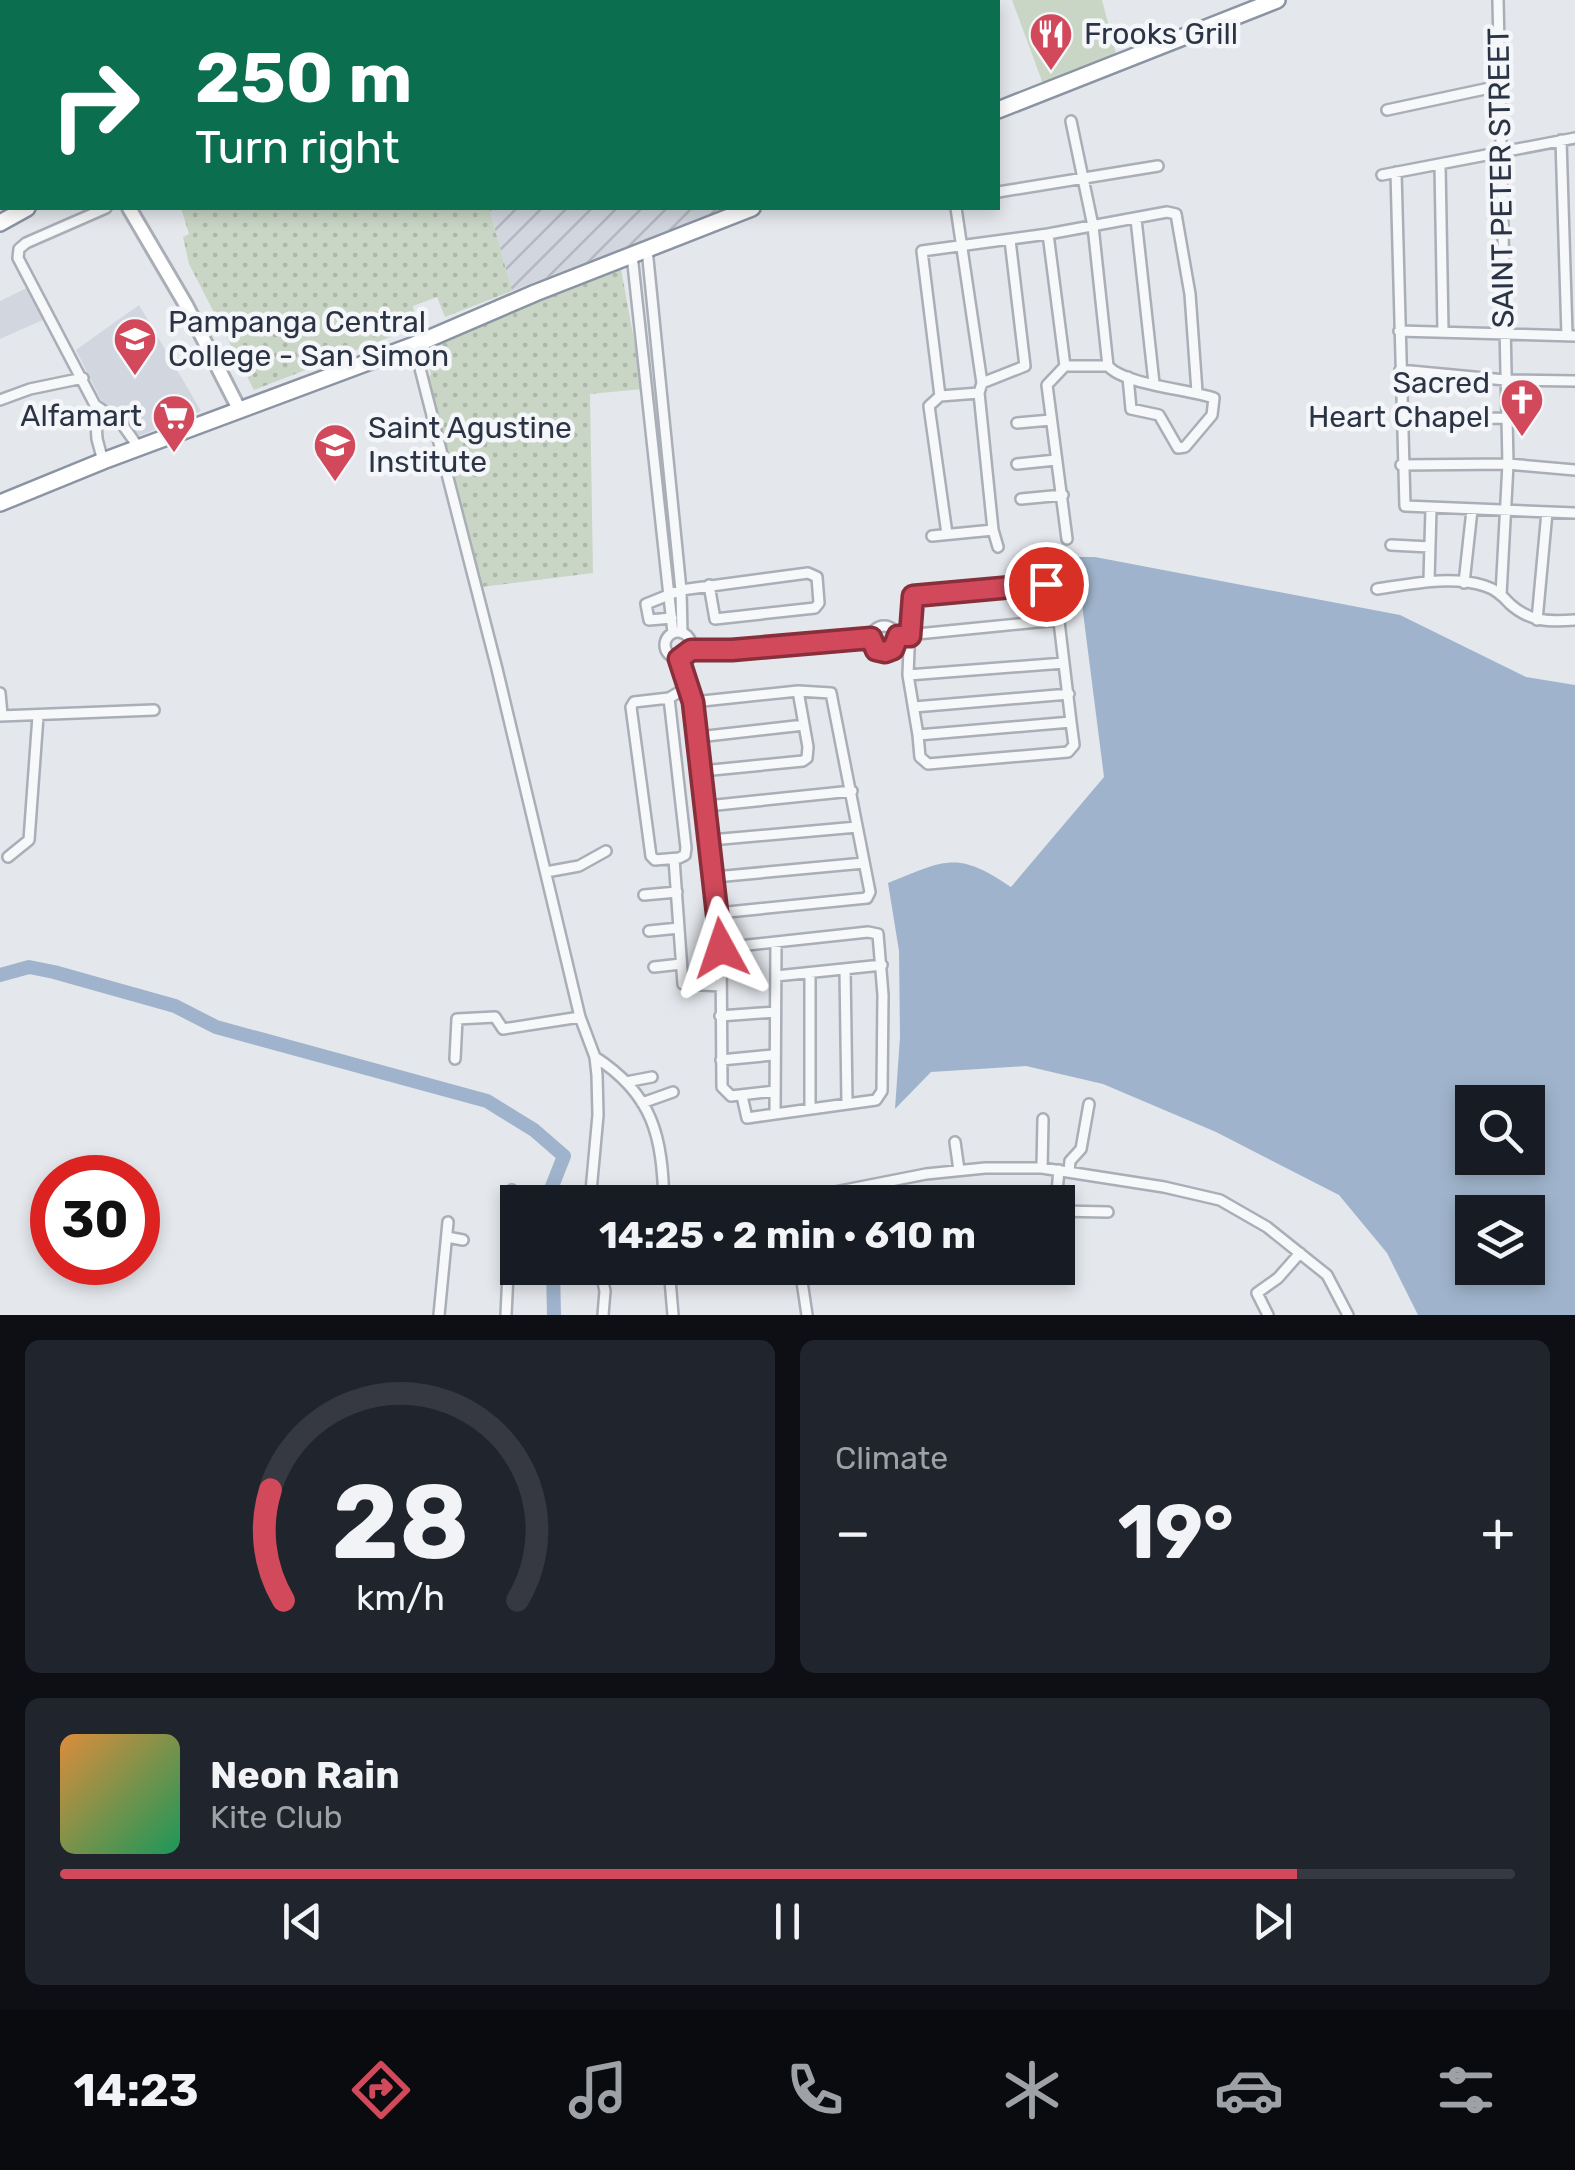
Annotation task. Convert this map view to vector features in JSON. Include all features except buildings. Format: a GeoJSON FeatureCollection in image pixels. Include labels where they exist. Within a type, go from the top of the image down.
{"type":"FeatureCollection","features":[{"type":"Feature","properties":{"kind":"highway"},"geometry":{"type":"LineString","coordinates":[[1000,109],[1277,0]]}},
{"type":"Feature","properties":{"kind":"highway"},"geometry":{"type":"LineString","coordinates":[[0,223],[23,210]]}},
{"type":"Feature","properties":{"kind":"highway"},"geometry":{"type":"LineString","coordinates":[[0,504],[238,409],[414,345],[747,210]]}},
{"type":"Feature","properties":{"kind":"main road"},"geometry":{"type":"LineString","coordinates":[[130,210],[195,322],[238,409]]}},
{"type":"Feature","properties":{"kind":"street","name":"SAINT PETER STREET"},"geometry":{"type":"LineString","coordinates":[[1498,0],[1508,464],[1501,595]]}},
{"type":"Feature","properties":{"kind":"street"},"geometry":{"type":"LineString","coordinates":[[1387,110],[1499,86]]}},
{"type":"Feature","properties":{"kind":"street"},"geometry":{"type":"LineString","coordinates":[[1071,120],[1094,226],[1108,366],[1112,372],[1128,377],[1214,398],[1216,405],[1206,424],[1181,449],[1159,415],[1130,409],[1128,377]]}},
{"type":"Feature","properties":{"kind":"street"},"geometry":{"type":"LineString","coordinates":[[1382,175],[1575,138]]}},
{"type":"Feature","properties":{"kind":"street"},"geometry":{"type":"LineString","coordinates":[[1400,331],[1571,335],[1561,140]]}},
{"type":"Feature","properties":{"kind":"street"},"geometry":{"type":"LineString","coordinates":[[1440,164],[1443,331]]}},
{"type":"Feature","properties":{"kind":"street"},"geometry":{"type":"LineString","coordinates":[[1000,192],[1158,166]]}},
{"type":"Feature","properties":{"kind":"street"},"geometry":{"type":"LineString","coordinates":[[1396,172],[1404,504],[1575,513]]}},
{"type":"Feature","properties":{"kind":"street"},"geometry":{"type":"LineString","coordinates":[[101,210],[26,242],[18,253],[58,339],[96,405],[103,461]]}},
{"type":"Feature","properties":{"kind":"street"},"geometry":{"type":"LineString","coordinates":[[956,210],[998,548]]}},
{"type":"Feature","properties":{"kind":"street"},"geometry":{"type":"LineString","coordinates":[[940,396],[920,254],[1170,212],[1180,217],[1197,392]]}},
{"type":"Feature","properties":{"kind":"street"},"geometry":{"type":"LineString","coordinates":[[1136,219],[1154,383]]}},
{"type":"Feature","properties":{"kind":"street"},"geometry":{"type":"LineString","coordinates":[[1048,234],[1065,366]]}},
{"type":"Feature","properties":{"kind":"street"},"geometry":{"type":"LineString","coordinates":[[946,534],[929,406],[940,396],[981,388],[1025,366],[1010,240]]}},
{"type":"Feature","properties":{"kind":"street"},"geometry":{"type":"LineString","coordinates":[[640,252],[650,276],[681,590],[677,633],[666,642],[666,650],[679,659]]}},
{"type":"Feature","properties":{"kind":"street"},"geometry":{"type":"LineString","coordinates":[[640,252],[636,278],[672,618],[677,633],[690,639],[691,650]]}},
{"type":"Feature","properties":{"kind":"street"},"geometry":{"type":"LineString","coordinates":[[636,278],[650,276]]}},
{"type":"Feature","properties":{"kind":"street"},"geometry":{"type":"LineString","coordinates":[[640,323],[654,320]]}},
{"type":"Feature","properties":{"kind":"street"},"geometry":{"type":"LineString","coordinates":[[414,345],[580,1018],[595,1057],[598,1115],[592,1185]]}},
{"type":"Feature","properties":{"kind":"street"},"geometry":{"type":"LineString","coordinates":[[1066,539],[1047,385],[1065,366],[1108,366]]}},
{"type":"Feature","properties":{"kind":"street"},"geometry":{"type":"LineString","coordinates":[[1400,370],[1505,380],[1575,381]]}},
{"type":"Feature","properties":{"kind":"street"},"geometry":{"type":"LineString","coordinates":[[0,400],[83,378]]}},
{"type":"Feature","properties":{"kind":"street"},"geometry":{"type":"LineString","coordinates":[[96,405],[122,424],[140,449]]}},
{"type":"Feature","properties":{"kind":"street"},"geometry":{"type":"LineString","coordinates":[[1400,420],[1507,418]]}},
{"type":"Feature","properties":{"kind":"street"},"geometry":{"type":"LineString","coordinates":[[1017,423],[1051,420]]}},
{"type":"Feature","properties":{"kind":"street"},"geometry":{"type":"LineString","coordinates":[[653,431],[666,430]]}},
{"type":"Feature","properties":{"kind":"street"},"geometry":{"type":"LineString","coordinates":[[1017,464],[1056,460]]}},
{"type":"Feature","properties":{"kind":"street"},"geometry":{"type":"LineString","coordinates":[[1402,465],[1508,464],[1575,470]]}},
{"type":"Feature","properties":{"kind":"street"},"geometry":{"type":"LineString","coordinates":[[1021,499],[1062,495]]}},
{"type":"Feature","properties":{"kind":"street"},"geometry":{"type":"LineString","coordinates":[[1429,580],[1432,508]]}},
{"type":"Feature","properties":{"kind":"street"},"geometry":{"type":"LineString","coordinates":[[1464,583],[1472,510]]}},
{"type":"Feature","properties":{"kind":"street"},"geometry":{"type":"LineString","coordinates":[[1536,620],[1547,512]]}},
{"type":"Feature","properties":{"kind":"street"},"geometry":{"type":"LineString","coordinates":[[932,536],[993,530]]}},
{"type":"Feature","properties":{"kind":"street"},"geometry":{"type":"LineString","coordinates":[[1392,545],[1430,548]]}},
{"type":"Feature","properties":{"kind":"street"},"geometry":{"type":"LineString","coordinates":[[672,618],[653,620],[646,614],[650,600],[709,584],[812,573],[818,577],[820,603],[815,608],[714,619],[709,584]]}},
{"type":"Feature","properties":{"kind":"street"},"geometry":{"type":"LineString","coordinates":[[1378,589],[1429,580],[1485,586],[1536,620],[1575,619]]}},
{"type":"Feature","properties":{"kind":"street"},"geometry":{"type":"LineString","coordinates":[[1050,584],[1055,588],[1058,620],[1074,745],[1068,752],[928,764],[920,757],[908,676],[910,601],[916,596],[1050,584]]}},
{"type":"Feature","properties":{"kind":"street"},"geometry":{"type":"LineString","coordinates":[[898,636],[1058,620]]}},
{"type":"Feature","properties":{"kind":"street"},"geometry":{"type":"LineString","coordinates":[[871,638],[878,627],[886,625],[898,636]]}},
{"type":"Feature","properties":{"kind":"street"},"geometry":{"type":"LineString","coordinates":[[871,638],[876,650],[885,652],[893,649],[898,636]]}},
{"type":"Feature","properties":{"kind":"street"},"geometry":{"type":"LineString","coordinates":[[679,659],[691,650],[871,638]]}},
{"type":"Feature","properties":{"kind":"street"},"geometry":{"type":"LineString","coordinates":[[679,659],[693,702],[715,878],[721,948],[722,1088],[726,1094],[742,1096],[775,1091]]}},
{"type":"Feature","properties":{"kind":"street"},"geometry":{"type":"LineString","coordinates":[[908,676],[1064,663]]}},
{"type":"Feature","properties":{"kind":"street"},"geometry":{"type":"LineString","coordinates":[[669,698],[686,848],[685,854],[674,859],[655,860],[651,856],[631,707],[634,702],[669,698],[687,683]]}},
{"type":"Feature","properties":{"kind":"street"},"geometry":{"type":"LineString","coordinates":[[693,702],[798,691],[831,693],[870,892],[866,898],[718,913]]}},
{"type":"Feature","properties":{"kind":"street"},"geometry":{"type":"LineString","coordinates":[[702,771],[807,758],[798,691]]}},
{"type":"Feature","properties":{"kind":"street"},"geometry":{"type":"LineString","coordinates":[[0,693],[1,716],[154,710]]}},
{"type":"Feature","properties":{"kind":"street"},"geometry":{"type":"LineString","coordinates":[[914,707],[1069,694]]}},
{"type":"Feature","properties":{"kind":"street"},"geometry":{"type":"LineString","coordinates":[[8,857],[29,840],[38,716]]}},
{"type":"Feature","properties":{"kind":"street"},"geometry":{"type":"LineString","coordinates":[[918,735],[1071,722]]}},
{"type":"Feature","properties":{"kind":"street"},"geometry":{"type":"LineString","coordinates":[[698,737],[804,724]]}},
{"type":"Feature","properties":{"kind":"street"},"geometry":{"type":"LineString","coordinates":[[707,806],[852,791]]}},
{"type":"Feature","properties":{"kind":"street"},"geometry":{"type":"LineString","coordinates":[[711,840],[857,828]]}},
{"type":"Feature","properties":{"kind":"street"},"geometry":{"type":"LineString","coordinates":[[546,872],[579,866],[606,851]]}},
{"type":"Feature","properties":{"kind":"street"},"geometry":{"type":"LineString","coordinates":[[674,859],[683,984],[721,986]]}},
{"type":"Feature","properties":{"kind":"street"},"geometry":{"type":"LineString","coordinates":[[715,878],[864,863]]}},
{"type":"Feature","properties":{"kind":"street"},"geometry":{"type":"LineString","coordinates":[[644,895],[676,892]]}},
{"type":"Feature","properties":{"kind":"street"},"geometry":{"type":"LineString","coordinates":[[649,931],[679,928]]}},
{"type":"Feature","properties":{"kind":"street"},"geometry":{"type":"LineString","coordinates":[[721,948],[874,932],[879,937],[882,1091],[876,1100],[747,1118],[742,1096]]}},
{"type":"Feature","properties":{"kind":"street"},"geometry":{"type":"LineString","coordinates":[[775,1114],[776,942]]}},
{"type":"Feature","properties":{"kind":"street"},"geometry":{"type":"LineString","coordinates":[[654,966],[681,964]]}},
{"type":"Feature","properties":{"kind":"street"},"geometry":{"type":"LineString","coordinates":[[776,976],[882,965]]}},
{"type":"Feature","properties":{"kind":"street"},"geometry":{"type":"LineString","coordinates":[[845,969],[847,1104]]}},
{"type":"Feature","properties":{"kind":"street"},"geometry":{"type":"LineString","coordinates":[[810,974],[810,1108]]}},
{"type":"Feature","properties":{"kind":"street"},"geometry":{"type":"LineString","coordinates":[[720,1016],[775,1012]]}},
{"type":"Feature","properties":{"kind":"street"},"geometry":{"type":"LineString","coordinates":[[454,1059],[457,1019],[495,1017],[500,1027],[506,1029],[580,1018]]}},
{"type":"Feature","properties":{"kind":"street"},"geometry":{"type":"LineString","coordinates":[[721,1060],[773,1055]]}},
{"type":"Feature","properties":{"kind":"street"},"geometry":{"type":"LineString","coordinates":[[595,1057],[626,1082],[642,1102],[661,1141],[663,1185]]}},
{"type":"Feature","properties":{"kind":"street"},"geometry":{"type":"LineString","coordinates":[[626,1082],[652,1077]]}},
{"type":"Feature","properties":{"kind":"street"},"geometry":{"type":"LineString","coordinates":[[642,1102],[674,1092]]}},
{"type":"Feature","properties":{"kind":"street"},"geometry":{"type":"LineString","coordinates":[[1060,1185],[1064,1171],[1082,1146],[1088,1104]]}},
{"type":"Feature","properties":{"kind":"street"},"geometry":{"type":"LineString","coordinates":[[1042,1168],[1043,1120]]}},
{"type":"Feature","properties":{"kind":"street"},"geometry":{"type":"LineString","coordinates":[[955,1142],[959,1170]]}},
{"type":"Feature","properties":{"kind":"street"},"geometry":{"type":"LineString","coordinates":[[879,1185],[959,1170],[1042,1168],[1220,1200],[1267,1227],[1327,1275],[1348,1315]]}},
{"type":"Feature","properties":{"kind":"street"},"geometry":{"type":"LineString","coordinates":[[1075,1211],[1108,1212]]}},
{"type":"Feature","properties":{"kind":"street"},"geometry":{"type":"LineString","coordinates":[[439,1315],[448,1222]]}},
{"type":"Feature","properties":{"kind":"street"},"geometry":{"type":"LineString","coordinates":[[447,1236],[463,1240]]}},
{"type":"Feature","properties":{"kind":"street"},"geometry":{"type":"LineString","coordinates":[[1268,1315],[1257,1293],[1278,1278],[1300,1252]]}},
{"type":"Feature","properties":{"kind":"street"},"geometry":{"type":"LineString","coordinates":[[506,1315],[507,1285]]}},
{"type":"Feature","properties":{"kind":"street"},"geometry":{"type":"LineString","coordinates":[[603,1315],[604,1285]]}},
{"type":"Feature","properties":{"kind":"street"},"geometry":{"type":"LineString","coordinates":[[671,1285],[673,1315]]}},
{"type":"Feature","properties":{"kind":"street"},"geometry":{"type":"LineString","coordinates":[[803,1285],[807,1315]]}},
{"type":"Feature","properties":{"kind":"shaded area"},"geometry":{"type":"Polygon","coordinates":[[[490,210],[721,210],[512,291],[490,210]]]}},
{"type":"Feature","properties":{"kind":"shaded area"},"geometry":{"type":"Polygon","coordinates":[[[29,287],[45,319],[0,339],[0,301],[29,287]]]}},
{"type":"Feature","properties":{"kind":"shaded area","name":"Pampanga Central College - San Simon"},"geometry":{"type":"Polygon","coordinates":[[[139,305],[201,411],[139,436],[103,404],[76,350],[139,305]]]}},
{"type":"Feature","properties":{"kind":"green space"},"geometry":{"type":"Polygon","coordinates":[[[1012,0],[1102,0],[1116,54],[1043,84],[1012,0]]]}},
{"type":"Feature","properties":{"kind":"green space"},"geometry":{"type":"Polygon","coordinates":[[[182,210],[490,210],[512,291],[445,317],[437,297],[413,306],[416,327],[254,390],[189,264],[183,237],[189,234],[182,210]]]}},
{"type":"Feature","properties":{"kind":"green space"},"geometry":{"type":"Polygon","coordinates":[[[621,269],[643,389],[590,394],[593,573],[481,587],[425,378],[431,375],[425,346],[621,269]]]}},
{"type":"Feature","properties":{"kind":"water"},"geometry":{"type":"Polygon","coordinates":[[[1076,557],[1095,557],[1400,615],[1526,677],[1575,685],[1575,1315],[1418,1315],[1387,1253],[1339,1195],[1216,1132],[1103,1084],[1026,1066],[931,1072],[895,1109],[900,1037],[899,951],[888,883],[951,862],[977,868],[1011,887],[1104,777],[1076,557]]]}},
{"type":"Feature","properties":{"kind":"waterway"},"geometry":{"type":"LineString","coordinates":[[0,975],[29,967],[54,972],[175,1006],[216,1027],[487,1101],[534,1130],[564,1156],[553,1185]]}},
{"type":"Feature","properties":{"kind":"waterway"},"geometry":{"type":"LineString","coordinates":[[553,1285],[554,1315]]}},
{"type":"Feature","properties":{"kind":"place","name":"Frooks Grill"},"geometry":{"type":"Point","coordinates":[1051,72]}},
{"type":"Feature","properties":{"kind":"place","name":"Pampanga Central College - San Simon"},"geometry":{"type":"Point","coordinates":[135,377]}},
{"type":"Feature","properties":{"kind":"place","name":"Sacred Heart Chapel"},"geometry":{"type":"Point","coordinates":[1522,438]}},
{"type":"Feature","properties":{"kind":"place","name":"Alfamart"},"geometry":{"type":"Point","coordinates":[174,454]}},
{"type":"Feature","properties":{"kind":"place","name":"Saint Agustine Institute"},"geometry":{"type":"Point","coordinates":[335,483]}},
{"type":"Feature","properties":{"kind":"route"},"geometry":{"type":"LineString","coordinates":[[721,948],[693,702],[679,659],[691,650],[871,638],[876,650],[885,652],[893,649],[898,636],[910,636],[913,596],[1046,584]]}}]}
